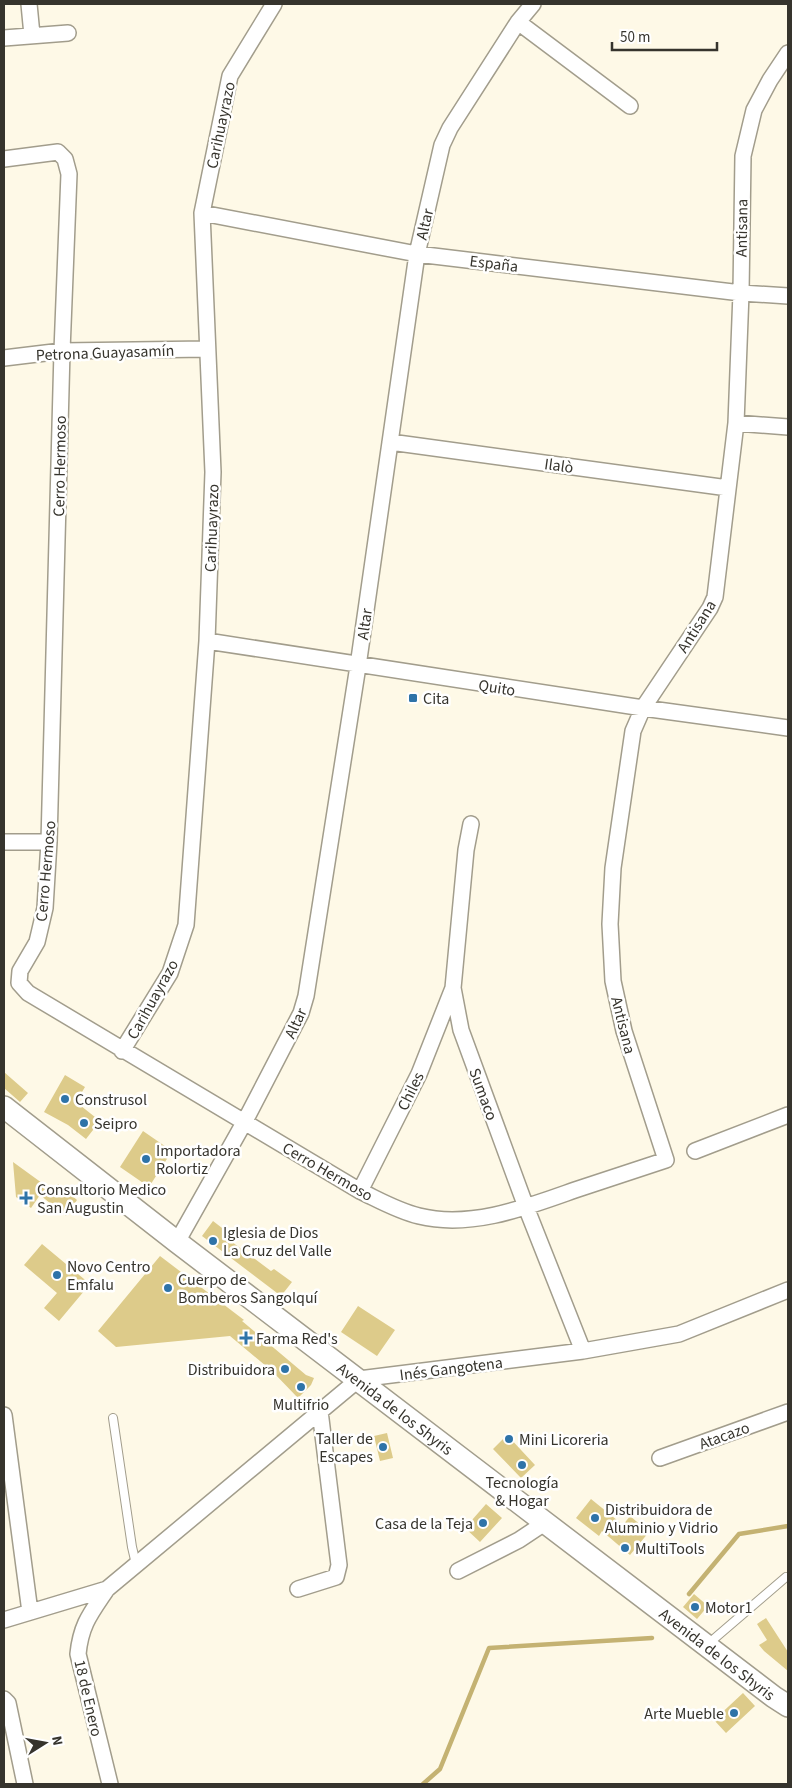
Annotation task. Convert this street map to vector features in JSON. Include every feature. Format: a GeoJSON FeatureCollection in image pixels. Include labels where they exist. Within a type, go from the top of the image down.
{"type":"FeatureCollection","features":[{"type":"Feature","properties":{"kind":"main road","name":"Avenida de los Shyris"},"geometry":{"type":"LineString","coordinates":[[4,1108],[706,1646],[788,1706]]}},
{"type":"Feature","properties":{"kind":"street"},"geometry":{"type":"LineString","coordinates":[[29,4],[32,35]]}},
{"type":"Feature","properties":{"kind":"street","name":"Carihuayrazo"},"geometry":{"type":"LineString","coordinates":[[122,1050],[170,973],[186,925],[207,641],[213,472],[202,213],[230,76],[274,4]]}},
{"type":"Feature","properties":{"kind":"street","name":"Altar"},"geometry":{"type":"LineString","coordinates":[[177,1242],[245,1121],[301,1013],[306,996],[358,666],[418,254],[442,145],[450,128],[518,22],[533,4]]}},
{"type":"Feature","properties":{"kind":"street"},"geometry":{"type":"LineString","coordinates":[[518,22],[630,106]]}},
{"type":"Feature","properties":{"kind":"street"},"geometry":{"type":"LineString","coordinates":[[4,38],[68,33]]}},
{"type":"Feature","properties":{"kind":"street","name":"Antisana"},"geometry":{"type":"LineString","coordinates":[[666,1160],[624,1031],[614,981],[610,924],[613,868],[633,731],[643,708],[710,608],[715,597],[736,423],[741,293],[743,156],[754,110],[770,80],[788,53]]}},
{"type":"Feature","properties":{"kind":"street","name":"Cerro Hermoso"},"geometry":{"type":"LineString","coordinates":[[4,159],[58,152],[65,159],[69,174],[46,908],[37,942],[20,971],[19,983],[28,993],[360,1191],[419,1216],[442,1219],[470,1219],[526,1207],[666,1160]]}},
{"type":"Feature","properties":{"kind":"street","name":"España"},"geometry":{"type":"LineString","coordinates":[[202,213],[418,254],[741,293],[788,296]]}},
{"type":"Feature","properties":{"kind":"street","name":"Petrona Guayasamín"},"geometry":{"type":"LineString","coordinates":[[4,358],[62,351],[207,349]]}},
{"type":"Feature","properties":{"kind":"street"},"geometry":{"type":"LineString","coordinates":[[736,423],[788,427]]}},
{"type":"Feature","properties":{"kind":"street","name":"Ilalò"},"geometry":{"type":"LineString","coordinates":[[390,442],[728,488]]}},
{"type":"Feature","properties":{"kind":"street","name":"Quito"},"geometry":{"type":"LineString","coordinates":[[207,641],[358,666],[788,728]]}},
{"type":"Feature","properties":{"kind":"street","name":"Sumaco"},"geometry":{"type":"LineString","coordinates":[[471,824],[466,850],[453,988],[461,1030],[526,1207],[583,1351]]}},
{"type":"Feature","properties":{"kind":"street"},"geometry":{"type":"LineString","coordinates":[[4,842],[49,842]]}},
{"type":"Feature","properties":{"kind":"street","name":"Chiles"},"geometry":{"type":"LineString","coordinates":[[360,1191],[419,1074],[453,988]]}},
{"type":"Feature","properties":{"kind":"street"},"geometry":{"type":"LineString","coordinates":[[695,1151],[788,1115]]}},
{"type":"Feature","properties":{"kind":"street","name":"Inés Gangotena"},"geometry":{"type":"LineString","coordinates":[[359,1379],[583,1351],[679,1334],[788,1290]]}},
{"type":"Feature","properties":{"kind":"street"},"geometry":{"type":"LineString","coordinates":[[4,1620],[107,1589],[359,1379]]}},
{"type":"Feature","properties":{"kind":"street"},"geometry":{"type":"LineString","coordinates":[[298,1589],[336,1577],[338,1574],[339,1565],[320,1411]]}},
{"type":"Feature","properties":{"kind":"street","name":"Atacazo"},"geometry":{"type":"LineString","coordinates":[[660,1458],[788,1412]]}},
{"type":"Feature","properties":{"kind":"street"},"geometry":{"type":"LineString","coordinates":[[4,1416],[30,1612]]}},
{"type":"Feature","properties":{"kind":"street"},"geometry":{"type":"LineString","coordinates":[[458,1571],[519,1540],[546,1522]]}},
{"type":"Feature","properties":{"kind":"street","name":"18 de Enero"},"geometry":{"type":"LineString","coordinates":[[107,1589],[87,1618],[80,1636],[78,1654],[110,1784]]}},
{"type":"Feature","properties":{"kind":"street"},"geometry":{"type":"LineString","coordinates":[[4,1699],[8,1703],[25,1784]]}},
{"type":"Feature","properties":{"kind":"lane"},"geometry":{"type":"LineString","coordinates":[[113,1418],[136,1564]]}},
{"type":"Feature","properties":{"kind":"lane"},"geometry":{"type":"LineString","coordinates":[[706,1646],[786,1577]]}},
{"type":"Feature","properties":{"kind":"building"},"geometry":{"type":"Polygon","coordinates":[[[4,1072],[28,1093],[20,1102],[4,1088],[4,1072]]]}},
{"type":"Feature","properties":{"kind":"building"},"geometry":{"type":"Polygon","coordinates":[[[65,1075],[85,1087],[76,1102],[100,1121],[86,1139],[68,1125],[44,1112],[65,1075]]]}},
{"type":"Feature","properties":{"kind":"building","name":"Importadora Rolortiz"},"geometry":{"type":"Polygon","coordinates":[[[143,1131],[172,1151],[149,1187],[120,1167],[143,1131]]]}},
{"type":"Feature","properties":{"kind":"building"},"geometry":{"type":"Polygon","coordinates":[[[13,1162],[53,1191],[58,1184],[77,1200],[66,1216],[40,1195],[31,1208],[16,1197],[13,1162]]]}},
{"type":"Feature","properties":{"kind":"building"},"geometry":{"type":"Polygon","coordinates":[[[213,1221],[235,1238],[232,1242],[271,1271],[274,1269],[292,1282],[281,1296],[202,1236],[213,1221]]]}},
{"type":"Feature","properties":{"kind":"building","name":"Novo Centro Emfalu"},"geometry":{"type":"Polygon","coordinates":[[[42,1244],[90,1284],[59,1321],[44,1308],[57,1293],[24,1265],[42,1244]]]}},
{"type":"Feature","properties":{"kind":"building","name":"Cuerpo de Bomberos Sangolquí"},"geometry":{"type":"Polygon","coordinates":[[[160,1256],[244,1320],[242,1321],[306,1375],[314,1378],[311,1385],[298,1398],[272,1371],[230,1336],[116,1347],[98,1331],[160,1256]]]}},
{"type":"Feature","properties":{"kind":"building"},"geometry":{"type":"Polygon","coordinates":[[[358,1306],[395,1330],[377,1356],[341,1332],[358,1306]]]}},
{"type":"Feature","properties":{"kind":"building","name":"Taller de Escapes"},"geometry":{"type":"Polygon","coordinates":[[[387,1433],[393,1458],[380,1461],[374,1436],[387,1433]]]}},
{"type":"Feature","properties":{"kind":"building"},"geometry":{"type":"Polygon","coordinates":[[[507,1435],[535,1465],[521,1478],[493,1449],[507,1435]]]}},
{"type":"Feature","properties":{"kind":"building"},"geometry":{"type":"Polygon","coordinates":[[[591,1499],[623,1525],[630,1516],[649,1532],[630,1555],[602,1531],[599,1536],[576,1518],[591,1499]]]}},
{"type":"Feature","properties":{"kind":"building","name":"Casa de la Teja"},"geometry":{"type":"Polygon","coordinates":[[[486,1504],[502,1518],[480,1542],[465,1528],[486,1504]]]}},
{"type":"Feature","properties":{"kind":"building","name":"Motor1"},"geometry":{"type":"Polygon","coordinates":[[[694,1594],[708,1606],[697,1619],[683,1607],[694,1594]]]}},
{"type":"Feature","properties":{"kind":"building"},"geometry":{"type":"Polygon","coordinates":[[[766,1618],[788,1652],[788,1671],[759,1645],[767,1640],[757,1624],[766,1618]]]}},
{"type":"Feature","properties":{"kind":"building","name":"Arte Mueble"},"geometry":{"type":"Polygon","coordinates":[[[743,1693],[755,1706],[726,1733],[714,1720],[743,1693]]]}},
{"type":"Feature","properties":{"kind":"waterway"},"geometry":{"type":"LineString","coordinates":[[689,1594],[739,1534],[788,1526]]}},
{"type":"Feature","properties":{"kind":"waterway"},"geometry":{"type":"LineString","coordinates":[[423,1784],[440,1769],[489,1648],[652,1638]]}},
{"type":"Feature","properties":{"kind":"place","name":"Cita"},"geometry":{"type":"Point","coordinates":[413,698]}},
{"type":"Feature","properties":{"kind":"place","name":"Construsol"},"geometry":{"type":"Point","coordinates":[65,1099]}},
{"type":"Feature","properties":{"kind":"place","name":"Seipro"},"geometry":{"type":"Point","coordinates":[84,1123]}},
{"type":"Feature","properties":{"kind":"place","name":"Importadora Rolortiz"},"geometry":{"type":"Point","coordinates":[146,1159]}},
{"type":"Feature","properties":{"kind":"place","name":"Consultorio Medico San Augustin"},"geometry":{"type":"Point","coordinates":[26,1198]}},
{"type":"Feature","properties":{"kind":"place","name":"Iglesia de Dios La Cruz del Valle"},"geometry":{"type":"Point","coordinates":[213,1241]}},
{"type":"Feature","properties":{"kind":"place","name":"Novo Centro Emfalu"},"geometry":{"type":"Point","coordinates":[57,1275]}},
{"type":"Feature","properties":{"kind":"place","name":"Cuerpo de Bomberos Sangolquí"},"geometry":{"type":"Point","coordinates":[168,1288]}},
{"type":"Feature","properties":{"kind":"place","name":"Farma Red's"},"geometry":{"type":"Point","coordinates":[246,1338]}},
{"type":"Feature","properties":{"kind":"place","name":"Distribuidora"},"geometry":{"type":"Point","coordinates":[285,1369]}},
{"type":"Feature","properties":{"kind":"place","name":"Multifrio"},"geometry":{"type":"Point","coordinates":[301,1387]}},
{"type":"Feature","properties":{"kind":"place","name":"Mini Licoreria"},"geometry":{"type":"Point","coordinates":[509,1439]}},
{"type":"Feature","properties":{"kind":"place","name":"Taller de Escapes"},"geometry":{"type":"Point","coordinates":[383,1447]}},
{"type":"Feature","properties":{"kind":"place","name":"Tecnología & Hogar"},"geometry":{"type":"Point","coordinates":[522,1465]}},
{"type":"Feature","properties":{"kind":"place","name":"Distribuidora de Aluminio y Vidrio"},"geometry":{"type":"Point","coordinates":[595,1518]}},
{"type":"Feature","properties":{"kind":"place","name":"Casa de la Teja"},"geometry":{"type":"Point","coordinates":[483,1523]}},
{"type":"Feature","properties":{"kind":"place","name":"MultiTools"},"geometry":{"type":"Point","coordinates":[625,1548]}},
{"type":"Feature","properties":{"kind":"place","name":"Motor1"},"geometry":{"type":"Point","coordinates":[695,1607]}},
{"type":"Feature","properties":{"kind":"place","name":"Arte Mueble"},"geometry":{"type":"Point","coordinates":[734,1713]}}]}
